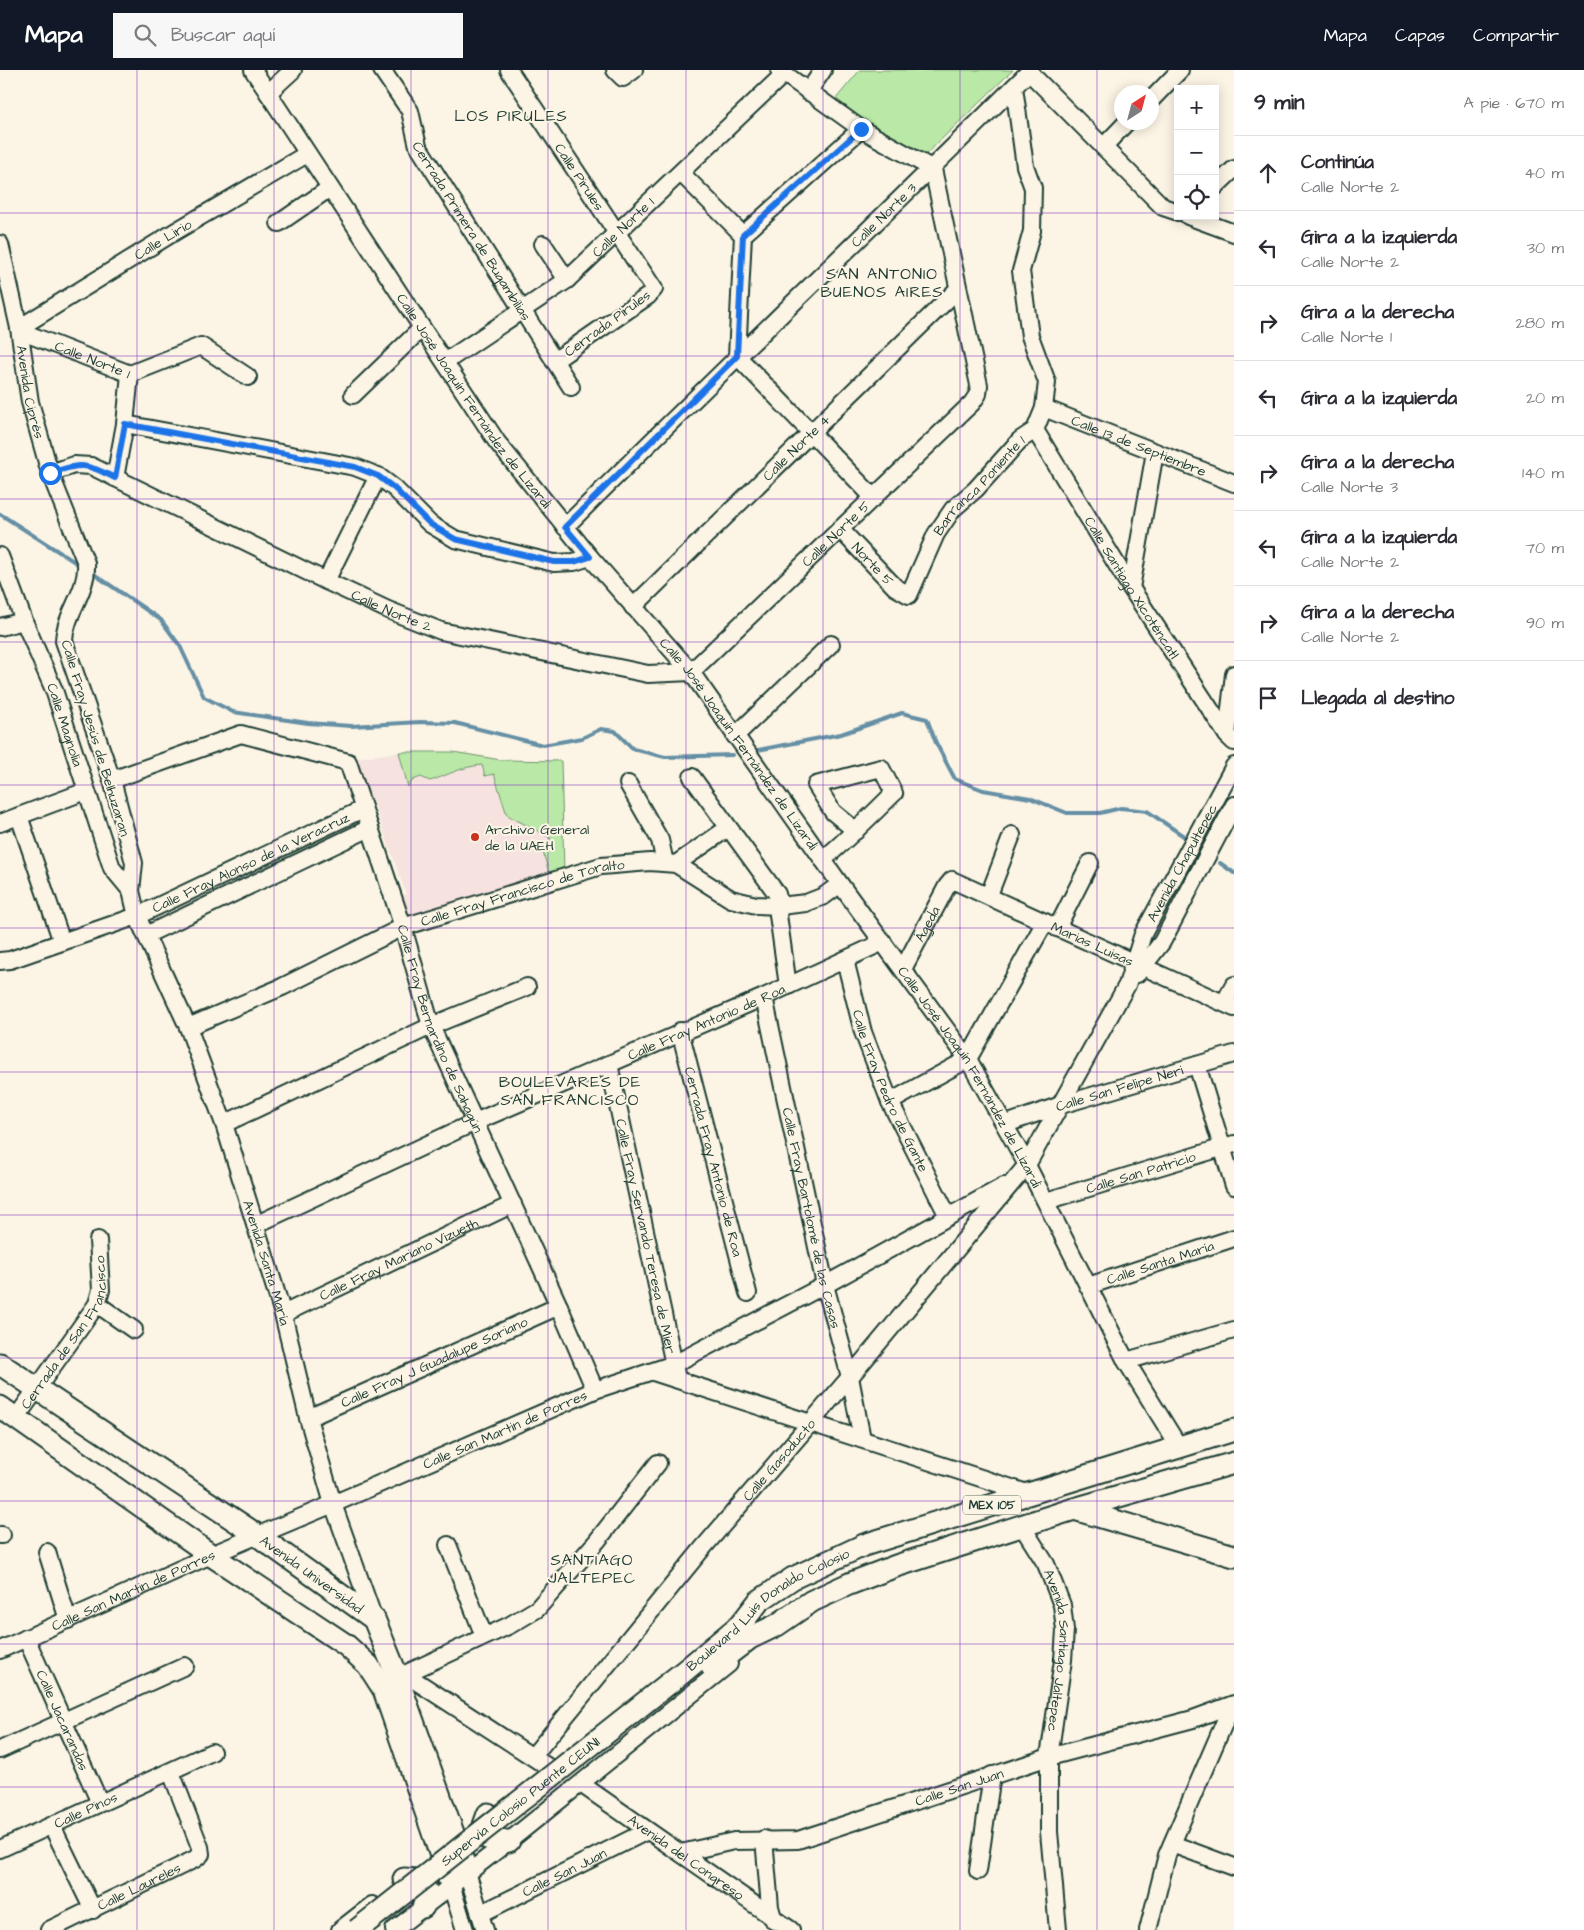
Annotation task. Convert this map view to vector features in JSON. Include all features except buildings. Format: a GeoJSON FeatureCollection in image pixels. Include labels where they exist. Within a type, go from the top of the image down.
{"type":"FeatureCollection","features":[{"type":"Feature","properties":{"kind":"main road","name":"Avenida Universidad"},"geometry":{"type":"LineString","coordinates":[[0,1364],[257,1536],[374,1619],[400,1672],[456,1839],[459,1878]]}},
{"type":"Feature","properties":{"kind":"main road","name":"Avenida Universidad"},"geometry":{"type":"LineString","coordinates":[[8,1413],[211,1555],[346,1645],[368,1665],[384,1690],[439,1852],[459,1878]]}},
{"type":"Feature","properties":{"kind":"main road","name":"Boulevard Luis Donaldo Colosio"},"geometry":{"type":"LineString","coordinates":[[759,1601],[793,1578],[864,1545],[1234,1430]]}},
{"type":"Feature","properties":{"kind":"main road","name":"Boulevard Luis Donaldo Colosio"},"geometry":{"type":"LineString","coordinates":[[777,1626],[812,1602],[849,1584],[896,1566],[1074,1509],[1234,1463]]}},
{"type":"Feature","properties":{"kind":"main road"},"geometry":{"type":"LineString","coordinates":[[1074,1509],[1234,1556]]}},
{"type":"Feature","properties":{"kind":"main road"},"geometry":{"type":"LineString","coordinates":[[687,1678],[741,1624],[759,1601]]}},
{"type":"Feature","properties":{"kind":"main road"},"geometry":{"type":"LineString","coordinates":[[687,1678],[750,1638],[777,1626]]}},
{"type":"Feature","properties":{"kind":"main road","name":"Supervía Colosio Puente CEUNI"},"geometry":{"type":"LineString","coordinates":[[356,1930],[687,1678]]}},
{"type":"Feature","properties":{"kind":"main road","name":"Supervía Colosio Puente CEUNI"},"geometry":{"type":"LineString","coordinates":[[375,1930],[687,1678]]}},
{"type":"Feature","properties":{"kind":"main road"},"geometry":{"type":"LineString","coordinates":[[488,1814],[483,1828],[487,1838],[493,1841],[509,1841]]}},
{"type":"Feature","properties":{"kind":"main road"},"geometry":{"type":"LineString","coordinates":[[404,1879],[417,1880],[426,1887],[427,1894],[423,1907]]}},
{"type":"Feature","properties":{"kind":"street","name":"Calle José Joaquín Fernández de Lizardi"},"geometry":{"type":"LineString","coordinates":[[253,70],[497,442],[632,607],[691,672],[840,884],[968,1059],[1006,1124],[1126,1361],[1179,1447]]}},
{"type":"Feature","properties":{"kind":"street"},"geometry":{"type":"LineString","coordinates":[[268,93],[293,70]]}},
{"type":"Feature","properties":{"kind":"street","name":"Cerrada Primera de Bugambilias"},"geometry":{"type":"LineString","coordinates":[[382,70],[410,111],[418,146],[571,387]]}},
{"type":"Feature","properties":{"kind":"street","name":"Calle Pirules"},"geometry":{"type":"LineString","coordinates":[[509,70],[616,234]]}},
{"type":"Feature","properties":{"kind":"street"},"geometry":{"type":"LineString","coordinates":[[808,92],[822,70]]}},
{"type":"Feature","properties":{"kind":"street"},"geometry":{"type":"LineString","coordinates":[[1159,92],[1180,70]]}},
{"type":"Feature","properties":{"kind":"street"},"geometry":{"type":"LineString","coordinates":[[1030,71],[1102,147],[1163,207],[1174,211]]}},
{"type":"Feature","properties":{"kind":"street","name":"Calle Norte 3"},"geometry":{"type":"LineString","coordinates":[[565,527],[737,356],[933,169],[1030,71]]}},
{"type":"Feature","properties":{"kind":"street"},"geometry":{"type":"LineString","coordinates":[[781,72],[861,129],[933,169],[958,289]]}},
{"type":"Feature","properties":{"kind":"street","name":"Calle Norte 1"},"geometry":{"type":"LineString","coordinates":[[445,362],[567,280],[682,174],[781,72]]}},
{"type":"Feature","properties":{"kind":"street","name":"Barranca Poniente 1"},"geometry":{"type":"LineString","coordinates":[[909,595],[936,534],[953,509],[976,489],[1020,440],[1035,430],[1044,408],[1047,382],[1030,336],[1021,271],[1032,231],[1033,188],[1025,166],[1014,87]]}},
{"type":"Feature","properties":{"kind":"street"},"geometry":{"type":"LineString","coordinates":[[861,129],[743,235],[737,356],[874,498]]}},
{"type":"Feature","properties":{"kind":"street"},"geometry":{"type":"LineString","coordinates":[[1102,147],[1120,130]]}},
{"type":"Feature","properties":{"kind":"street","name":"Calle Lirio"},"geometry":{"type":"LineString","coordinates":[[19,330],[176,231],[307,154]]}},
{"type":"Feature","properties":{"kind":"street"},"geometry":{"type":"LineString","coordinates":[[1219,183],[1234,168]]}},
{"type":"Feature","properties":{"kind":"street"},"geometry":{"type":"LineString","coordinates":[[682,174],[743,235]]}},
{"type":"Feature","properties":{"kind":"street"},"geometry":{"type":"LineString","coordinates":[[279,223],[330,188]]}},
{"type":"Feature","properties":{"kind":"street"},"geometry":{"type":"LineString","coordinates":[[1199,220],[1234,233]]}},
{"type":"Feature","properties":{"kind":"street","name":"Cerrada Pirules"},"geometry":{"type":"LineString","coordinates":[[554,361],[648,296],[654,289],[652,282],[616,234]]}},
{"type":"Feature","properties":{"kind":"street","name":"Avenida Ciprés"},"geometry":{"type":"LineString","coordinates":[[0,244],[19,330],[30,402],[50,473],[86,570]]}},
{"type":"Feature","properties":{"kind":"street"},"geometry":{"type":"LineString","coordinates":[[543,244],[567,280]]}},
{"type":"Feature","properties":{"kind":"street","name":"Calle Norte 5"},"geometry":{"type":"LineString","coordinates":[[691,672],[972,403],[978,394],[979,385],[958,289]]}},
{"type":"Feature","properties":{"kind":"street","name":"Calle Norte 4"},"geometry":{"type":"LineString","coordinates":[[632,607],[812,434],[958,289]]}},
{"type":"Feature","properties":{"kind":"street"},"geometry":{"type":"LineString","coordinates":[[353,395],[422,328]]}},
{"type":"Feature","properties":{"kind":"street","name":"Calle Norte 1"},"geometry":{"type":"LineString","coordinates":[[19,330],[130,374],[125,424]]}},
{"type":"Feature","properties":{"kind":"street"},"geometry":{"type":"LineString","coordinates":[[130,374],[201,346],[248,377]]}},
{"type":"Feature","properties":{"kind":"street","name":"Calle 13 de Septiembre"},"geometry":{"type":"LineString","coordinates":[[1044,408],[1234,484]]}},
{"type":"Feature","properties":{"kind":"street"},"geometry":{"type":"LineString","coordinates":[[115,478],[125,424],[355,467],[378,476],[394,488],[430,524],[455,539],[554,562],[574,562],[590,557]]}},
{"type":"Feature","properties":{"kind":"street","name":"Calle Santiago Xicoténcatl"},"geometry":{"type":"LineString","coordinates":[[1035,430],[1131,588],[1230,739]]}},
{"type":"Feature","properties":{"kind":"street"},"geometry":{"type":"LineString","coordinates":[[1131,588],[1155,452]]}},
{"type":"Feature","properties":{"kind":"street","name":"Calle Norte 2"},"geometry":{"type":"LineString","coordinates":[[50,473],[82,465],[91,466],[326,581],[388,610],[442,631],[648,674],[691,672]]}},
{"type":"Feature","properties":{"kind":"street"},"geometry":{"type":"LineString","coordinates":[[326,581],[378,476]]}},
{"type":"Feature","properties":{"kind":"street","name":"Norte 5"},"geometry":{"type":"LineString","coordinates":[[840,529],[895,587],[909,595]]}},
{"type":"Feature","properties":{"kind":"street","name":"Calle Magnolia"},"geometry":{"type":"LineString","coordinates":[[0,556],[24,621],[54,690],[112,868],[131,890]]}},
{"type":"Feature","properties":{"kind":"street","name":"Calle Fray Jesús de Belhuzaran"},"geometry":{"type":"LineString","coordinates":[[86,570],[64,628],[64,641],[112,780],[134,863],[131,890],[138,916]]}},
{"type":"Feature","properties":{"kind":"street"},"geometry":{"type":"LineString","coordinates":[[0,627],[24,621]]}},
{"type":"Feature","properties":{"kind":"street"},"geometry":{"type":"LineString","coordinates":[[735,736],[831,644]]}},
{"type":"Feature","properties":{"kind":"street"},"geometry":{"type":"LineString","coordinates":[[1230,739],[1234,674]]}},
{"type":"Feature","properties":{"kind":"street","name":"Calle Fray Bernardino de Sahagún"},"geometry":{"type":"LineString","coordinates":[[112,780],[241,734],[348,762],[403,927],[431,1026],[559,1306],[595,1390]]}},
{"type":"Feature","properties":{"kind":"street","name":"Avenida Chapultepec"},"geometry":{"type":"LineString","coordinates":[[1139,963],[1143,934],[1234,766]]}},
{"type":"Feature","properties":{"kind":"street"},"geometry":{"type":"LineString","coordinates":[[823,860],[856,831],[894,793],[881,768],[816,785],[833,812],[856,831]]}},
{"type":"Feature","properties":{"kind":"street"},"geometry":{"type":"LineString","coordinates":[[692,777],[777,894],[780,906],[778,915],[788,986]]}},
{"type":"Feature","properties":{"kind":"street"},"geometry":{"type":"LineString","coordinates":[[628,784],[660,840],[670,864],[731,899],[756,905],[780,906],[806,903],[824,896],[840,884]]}},
{"type":"Feature","properties":{"kind":"street"},"geometry":{"type":"LineString","coordinates":[[0,823],[86,791]]}},
{"type":"Feature","properties":{"kind":"street","name":"Avenida Chapultepec"},"geometry":{"type":"LineString","coordinates":[[1139,963],[1162,942],[1234,805]]}},
{"type":"Feature","properties":{"kind":"street","name":"Calle Fray Alonso de la Veracruz"},"geometry":{"type":"LineString","coordinates":[[0,961],[10,960],[138,916],[363,809]]}},
{"type":"Feature","properties":{"kind":"street"},"geometry":{"type":"LineString","coordinates":[[18,816],[62,942]]}},
{"type":"Feature","properties":{"kind":"street","name":"Calle Fray Alonso de la Veracruz"},"geometry":{"type":"LineString","coordinates":[[146,935],[370,828]]}},
{"type":"Feature","properties":{"kind":"street"},"geometry":{"type":"LineString","coordinates":[[670,864],[728,828]]}},
{"type":"Feature","properties":{"kind":"street"},"geometry":{"type":"LineString","coordinates":[[989,895],[1012,835]]}},
{"type":"Feature","properties":{"kind":"street","name":"Calle Fray Francisco de Toralto"},"geometry":{"type":"LineString","coordinates":[[188,1027],[282,987],[403,927],[601,866],[650,862],[670,864]]}},
{"type":"Feature","properties":{"kind":"street"},"geometry":{"type":"LineString","coordinates":[[890,1102],[968,1059],[1090,863]]}},
{"type":"Feature","properties":{"kind":"street","name":"Marias Luisas"},"geometry":{"type":"LineString","coordinates":[[952,880],[1139,963],[1229,1006]]}},
{"type":"Feature","properties":{"kind":"street","name":"Ágeda"},"geometry":{"type":"LineString","coordinates":[[903,969],[952,880]]}},
{"type":"Feature","properties":{"kind":"street","name":"Avenida Santa María"},"geometry":{"type":"LineString","coordinates":[[138,916],[188,1027],[224,1124],[283,1314],[308,1418],[334,1504],[374,1619]]}},
{"type":"Feature","properties":{"kind":"street","name":"Calle Fray Antonio de Roa"},"geometry":{"type":"LineString","coordinates":[[255,1225],[475,1122],[680,1031],[764,997],[883,942]]}},
{"type":"Feature","properties":{"kind":"street","name":"Calle Fray Pedro de Gante"},"geometry":{"type":"LineString","coordinates":[[845,960],[863,1032],[890,1102],[948,1216]]}},
{"type":"Feature","properties":{"kind":"street","name":"Calle Gasoducto"},"geometry":{"type":"LineString","coordinates":[[533,1756],[702,1549],[850,1377],[1027,1165],[1139,963]]}},
{"type":"Feature","properties":{"kind":"street"},"geometry":{"type":"LineString","coordinates":[[1229,1006],[1234,985]]}},
{"type":"Feature","properties":{"kind":"street"},"geometry":{"type":"LineString","coordinates":[[224,1124],[431,1026],[527,987]]}},
{"type":"Feature","properties":{"kind":"street","name":"Calle Fray Bartolomé de las Casas"},"geometry":{"type":"LineString","coordinates":[[764,997],[826,1285],[850,1377],[862,1439]]}},
{"type":"Feature","properties":{"kind":"street","name":"Cerrada Fray Antonio de Roa"},"geometry":{"type":"LineString","coordinates":[[680,1031],[748,1292]]}},
{"type":"Feature","properties":{"kind":"street","name":"Calle San Felipe Neri"},"geometry":{"type":"LineString","coordinates":[[1006,1124],[1060,1105],[1234,1054]]}},
{"type":"Feature","properties":{"kind":"street","name":"Calle Fray Servando Teresa de Mier"},"geometry":{"type":"LineString","coordinates":[[609,1064],[677,1380]]}},
{"type":"Feature","properties":{"kind":"street"},"geometry":{"type":"LineString","coordinates":[[1197,1065],[1228,1145],[1234,1186]]}},
{"type":"Feature","properties":{"kind":"street","name":"Calle San Patricio"},"geometry":{"type":"LineString","coordinates":[[1046,1201],[1228,1145]]}},
{"type":"Feature","properties":{"kind":"street","name":"Calle San Martin de Porres"},"geometry":{"type":"LineString","coordinates":[[0,1650],[211,1555],[334,1504],[595,1390],[674,1364],[826,1285],[1012,1181]]}},
{"type":"Feature","properties":{"kind":"street","name":"Calle Fray Mariano Vizueth"},"geometry":{"type":"LineString","coordinates":[[283,1314],[513,1204]]}},
{"type":"Feature","properties":{"kind":"street","name":"Calle Santa María"},"geometry":{"type":"LineString","coordinates":[[1088,1286],[1234,1238]]}},
{"type":"Feature","properties":{"kind":"street","name":"Cerrada de San Francisco"},"geometry":{"type":"LineString","coordinates":[[8,1413],[36,1389],[97,1304],[101,1290],[98,1240]]}},
{"type":"Feature","properties":{"kind":"street"},"geometry":{"type":"LineString","coordinates":[[97,1304],[134,1330]]}},
{"type":"Feature","properties":{"kind":"street","name":"Calle Fray J Guadalupe Soriano"},"geometry":{"type":"LineString","coordinates":[[308,1418],[559,1306]]}},
{"type":"Feature","properties":{"kind":"street"},"geometry":{"type":"LineString","coordinates":[[1126,1361],[1234,1330]]}},
{"type":"Feature","properties":{"kind":"street"},"geometry":{"type":"LineString","coordinates":[[653,1372],[1027,1494]]}},
{"type":"Feature","properties":{"kind":"street"},"geometry":{"type":"LineString","coordinates":[[400,1672],[484,1636],[537,1609],[597,1541],[658,1463]]}},
{"type":"Feature","properties":{"kind":"street","name":"Avenida Santiago Jaltepec"},"geometry":{"type":"LineString","coordinates":[[1022,1526],[1046,1564],[1062,1605],[1065,1630],[1063,1660],[1049,1757],[1049,1832],[1058,1930]]}},
{"type":"Feature","properties":{"kind":"street"},"geometry":{"type":"LineString","coordinates":[[448,1545],[484,1636]]}},
{"type":"Feature","properties":{"kind":"street"},"geometry":{"type":"LineString","coordinates":[[48,1552],[68,1620]]}},
{"type":"Feature","properties":{"kind":"street","name":"Boulevard Luis Donaldo Colosio"},"geometry":{"type":"LineString","coordinates":[[340,1930],[759,1601]]}},
{"type":"Feature","properties":{"kind":"street","name":"Boulevard Luis Donaldo Colosio"},"geometry":{"type":"LineString","coordinates":[[394,1930],[582,1784],[777,1626]]}},
{"type":"Feature","properties":{"kind":"street","name":"Calle Jacarandas"},"geometry":{"type":"LineString","coordinates":[[26,1638],[65,1720],[100,1803]]}},
{"type":"Feature","properties":{"kind":"street"},"geometry":{"type":"LineString","coordinates":[[0,1750],[185,1666]]}},
{"type":"Feature","properties":{"kind":"street"},"geometry":{"type":"LineString","coordinates":[[400,1672],[548,1767]]}},
{"type":"Feature","properties":{"kind":"street"},"geometry":{"type":"LineString","coordinates":[[1148,1930],[1172,1844],[1233,1705]]}},
{"type":"Feature","properties":{"kind":"street","name":"Calle San Juan"},"geometry":{"type":"LineString","coordinates":[[681,1853],[734,1841],[764,1839],[798,1840],[1049,1757],[1193,1719],[1233,1705]]}},
{"type":"Feature","properties":{"kind":"street","name":"Calle Pinos"},"geometry":{"type":"LineString","coordinates":[[0,1849],[212,1752]]}},
{"type":"Feature","properties":{"kind":"street","name":"Calle Laureles"},"geometry":{"type":"LineString","coordinates":[[49,1930],[195,1859],[201,1854],[171,1772]]}},
{"type":"Feature","properties":{"kind":"street"},"geometry":{"type":"LineString","coordinates":[[978,1871],[992,1775]]}},
{"type":"Feature","properties":{"kind":"street","name":"Avenida del Congreso"},"geometry":{"type":"LineString","coordinates":[[582,1784],[681,1853],[774,1924],[791,1930]]}},
{"type":"Feature","properties":{"kind":"street"},"geometry":{"type":"LineString","coordinates":[[52,1826],[93,1910]]}},
{"type":"Feature","properties":{"kind":"street","name":"Calle San Juan"},"geometry":{"type":"LineString","coordinates":[[480,1914],[647,1831]]}},
{"type":"Feature","properties":{"kind":"street"},"geometry":{"type":"LineString","coordinates":[[764,1839],[770,1907],[774,1924]]}},
{"type":"Feature","properties":{"kind":"street"},"geometry":{"type":"LineString","coordinates":[[1172,1844],[1234,1867]]}},
{"type":"Feature","properties":{"kind":"street","name":"Avenida Universidad"},"geometry":{"type":"LineString","coordinates":[[459,1878],[480,1914],[485,1930]]}},
{"type":"Feature","properties":{"kind":"street","name":"Avenida Universidad"},"geometry":{"type":"LineString","coordinates":[[459,1878],[465,1930]]}},
{"type":"Feature","properties":{"kind":"shaded area","name":"Archivo General de la UAEH"},"geometry":{"type":"Polygon","coordinates":[[[399,752],[453,752],[501,760],[561,761],[564,871],[403,921],[396,898],[406,894],[373,801],[363,804],[350,759],[399,752]]]}},
{"type":"Feature","properties":{"kind":"green space"},"geometry":{"type":"Polygon","coordinates":[[[860,70],[1013,70],[922,158],[834,101],[860,70]]]}},
{"type":"Feature","properties":{"kind":"green space"},"geometry":{"type":"Polygon","coordinates":[[[399,752],[453,752],[501,760],[561,761],[564,871],[550,876],[543,852],[551,838],[507,815],[494,774],[485,776],[482,765],[461,769],[430,781],[421,777],[413,780],[408,787],[399,752]]]}},
{"type":"Feature","properties":{"kind":"waterway"},"geometry":{"type":"LineString","coordinates":[[0,514],[81,566]]}},
{"type":"Feature","properties":{"kind":"waterway"},"geometry":{"type":"LineString","coordinates":[[91,572],[161,620],[180,646],[204,697],[233,712],[308,723],[351,726],[420,722],[455,723],[543,745],[582,738],[601,729],[615,731],[633,749],[665,757],[732,755]]}},
{"type":"Feature","properties":{"kind":"waterway"},"geometry":{"type":"LineString","coordinates":[[758,750],[841,734],[902,713],[927,719],[936,743],[955,779],[983,790],[1030,798],[1067,813],[1100,813],[1121,808],[1147,811],[1185,837]]}},
{"type":"Feature","properties":{"kind":"waterway"},"geometry":{"type":"LineString","coordinates":[[1220,863],[1234,873]]}},
{"type":"Feature","properties":{"kind":"place","name":"Archivo General de la UAEH"},"geometry":{"type":"Point","coordinates":[475,837]}},
{"type":"Feature","properties":{"kind":"district","name":"LOS PIRULES"},"geometry":{"type":"Point","coordinates":[511,115]}},
{"type":"Feature","properties":{"kind":"district","name":"SAN ANTONIO BUENOS AIRES"},"geometry":{"type":"Point","coordinates":[882,282]}},
{"type":"Feature","properties":{"kind":"district","name":"BOULEVARES DE SAN FRANCISCO"},"geometry":{"type":"Point","coordinates":[570,1090]}},
{"type":"Feature","properties":{"kind":"district","name":"SANTIAGO JALTEPEC"},"geometry":{"type":"Point","coordinates":[592,1568]}},
{"type":"Feature","properties":{"kind":"route"},"geometry":{"type":"LineString","coordinates":[[50,473],[74,465],[82,465],[91,466],[115,478],[125,424],[355,467],[378,476],[394,488],[430,524],[455,539],[554,562],[574,562],[590,557],[565,527],[737,356],[743,235],[861,129]]}}]}
